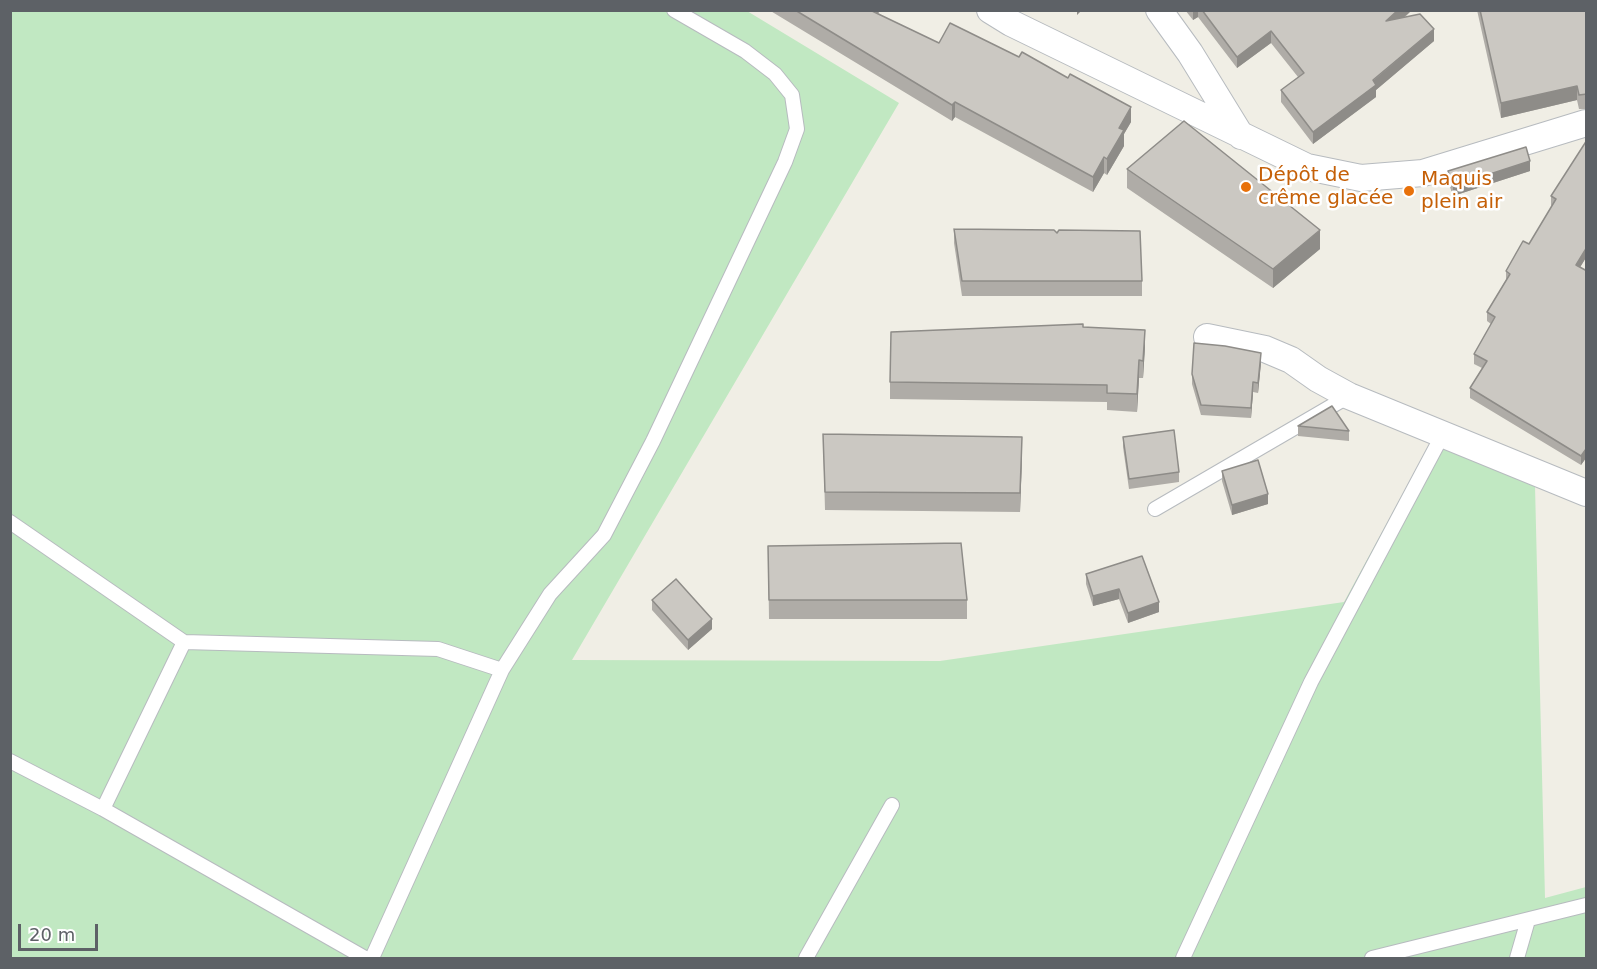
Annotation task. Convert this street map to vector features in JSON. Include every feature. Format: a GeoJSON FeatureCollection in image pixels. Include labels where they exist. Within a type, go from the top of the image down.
{"type":"FeatureCollection","features":[{"type":"Feature","properties":{"kind":"street"},"geometry":{"type":"LineString","coordinates":[[990,10],[1011,23],[1307,167],[1361,178],[1423,173],[1587,123]]}},
{"type":"Feature","properties":{"kind":"street"},"geometry":{"type":"LineString","coordinates":[[1159,10],[1190,53],[1241,136]]}},
{"type":"Feature","properties":{"kind":"street"},"geometry":{"type":"LineString","coordinates":[[1561,130],[1587,146]]}},
{"type":"Feature","properties":{"kind":"street"},"geometry":{"type":"LineString","coordinates":[[1207,337],[1265,349],[1292,360],[1318,379],[1348,396],[1586,493]]}},
{"type":"Feature","properties":{"kind":"lane"},"geometry":{"type":"LineString","coordinates":[[372,958],[502,670],[550,594],[604,535],[658,430],[785,162],[797,129],[792,95],[775,74],[745,51],[674,10]]}},
{"type":"Feature","properties":{"kind":"lane"},"geometry":{"type":"LineString","coordinates":[[1155,509],[1348,396]]}},
{"type":"Feature","properties":{"kind":"lane"},"geometry":{"type":"LineString","coordinates":[[1183,958],[1311,682],[1443,434]]}},
{"type":"Feature","properties":{"kind":"lane"},"geometry":{"type":"LineString","coordinates":[[10,522],[184,642],[438,649],[502,670]]}},
{"type":"Feature","properties":{"kind":"lane"},"geometry":{"type":"LineString","coordinates":[[103,809],[184,642]]}},
{"type":"Feature","properties":{"kind":"lane"},"geometry":{"type":"LineString","coordinates":[[10,761],[103,809],[365,958]]}},
{"type":"Feature","properties":{"kind":"lane"},"geometry":{"type":"LineString","coordinates":[[806,958],[892,805]]}},
{"type":"Feature","properties":{"kind":"lane"},"geometry":{"type":"LineString","coordinates":[[1372,958],[1587,905]]}},
{"type":"Feature","properties":{"kind":"lane"},"geometry":{"type":"LineString","coordinates":[[1517,958],[1528,920]]}},
{"type":"Feature","properties":{"kind":"green space"},"geometry":{"type":"Polygon","coordinates":[[[10,11],[747,11],[899,103],[572,660],[940,661],[1344,602],[1432,440],[1535,486],[1545,898],[1586,887],[1586,958],[11,958],[10,11]]]}},
{"type":"Feature","properties":{"kind":"building"},"geometry":{"type":"Polygon","coordinates":[[[795,10],[870,10],[939,43],[950,23],[1019,57],[1022,52],[1068,78],[1070,74],[1131,107],[1119,128],[1124,130],[1107,159],[1104,157],[1093,177],[955,102],[952,105],[795,10]]]}},
{"type":"Feature","properties":{"kind":"building"},"geometry":{"type":"Polygon","coordinates":[[[1202,10],[1398,10],[1386,21],[1420,14],[1434,29],[1373,80],[1376,85],[1313,132],[1281,90],[1304,73],[1271,31],[1237,57],[1202,10]]]}},
{"type":"Feature","properties":{"kind":"building"},"geometry":{"type":"Polygon","coordinates":[[[1480,10],[1587,10],[1587,94],[1579,95],[1577,86],[1501,103],[1480,10]]]}},
{"type":"Feature","properties":{"kind":"building"},"geometry":{"type":"Polygon","coordinates":[[[1184,121],[1320,230],[1273,269],[1127,169],[1184,121]]]}},
{"type":"Feature","properties":{"kind":"building"},"geometry":{"type":"Polygon","coordinates":[[[1587,140],[1587,247],[1576,265],[1587,271],[1587,449],[1581,456],[1470,388],[1487,361],[1474,354],[1495,317],[1487,312],[1510,274],[1506,271],[1523,241],[1529,244],[1556,199],[1551,196],[1587,140]]]}},
{"type":"Feature","properties":{"kind":"building"},"geometry":{"type":"Polygon","coordinates":[[[1526,147],[1530,161],[1453,186],[1448,171],[1526,147]]]}},
{"type":"Feature","properties":{"kind":"building"},"geometry":{"type":"Polygon","coordinates":[[[954,229],[1054,230],[1057,233],[1059,230],[1140,231],[1142,281],[962,281],[954,229]]]}},
{"type":"Feature","properties":{"kind":"building"},"geometry":{"type":"Polygon","coordinates":[[[1083,324],[1083,327],[1145,330],[1143,361],[1139,360],[1137,394],[1107,393],[1107,385],[890,382],[891,332],[1083,324]]]}},
{"type":"Feature","properties":{"kind":"building"},"geometry":{"type":"Polygon","coordinates":[[[1194,343],[1261,353],[1258,383],[1253,382],[1251,408],[1201,405],[1192,374],[1194,343]]]}},
{"type":"Feature","properties":{"kind":"building"},"geometry":{"type":"Polygon","coordinates":[[[1332,406],[1349,431],[1298,426],[1332,406]]]}},
{"type":"Feature","properties":{"kind":"building"},"geometry":{"type":"Polygon","coordinates":[[[1174,430],[1179,472],[1129,479],[1123,437],[1174,430]]]}},
{"type":"Feature","properties":{"kind":"building"},"geometry":{"type":"Polygon","coordinates":[[[823,434],[1022,437],[1020,493],[825,492],[823,434]]]}},
{"type":"Feature","properties":{"kind":"building"},"geometry":{"type":"Polygon","coordinates":[[[1258,460],[1268,494],[1232,505],[1222,471],[1258,460]]]}},
{"type":"Feature","properties":{"kind":"building"},"geometry":{"type":"Polygon","coordinates":[[[961,543],[967,600],[769,600],[768,546],[961,543]]]}},
{"type":"Feature","properties":{"kind":"building"},"geometry":{"type":"Polygon","coordinates":[[[1142,556],[1159,602],[1128,613],[1119,589],[1093,596],[1086,574],[1142,556]]]}},
{"type":"Feature","properties":{"kind":"building"},"geometry":{"type":"Polygon","coordinates":[[[676,579],[712,619],[688,640],[652,600],[676,579]]]}},
{"type":"Feature","properties":{"kind":"place","name":"Dépôt de crême glacée"},"geometry":{"type":"Point","coordinates":[1246,187]}},
{"type":"Feature","properties":{"kind":"place","name":"Maquis plein air"},"geometry":{"type":"Point","coordinates":[1409,191]}}]}
